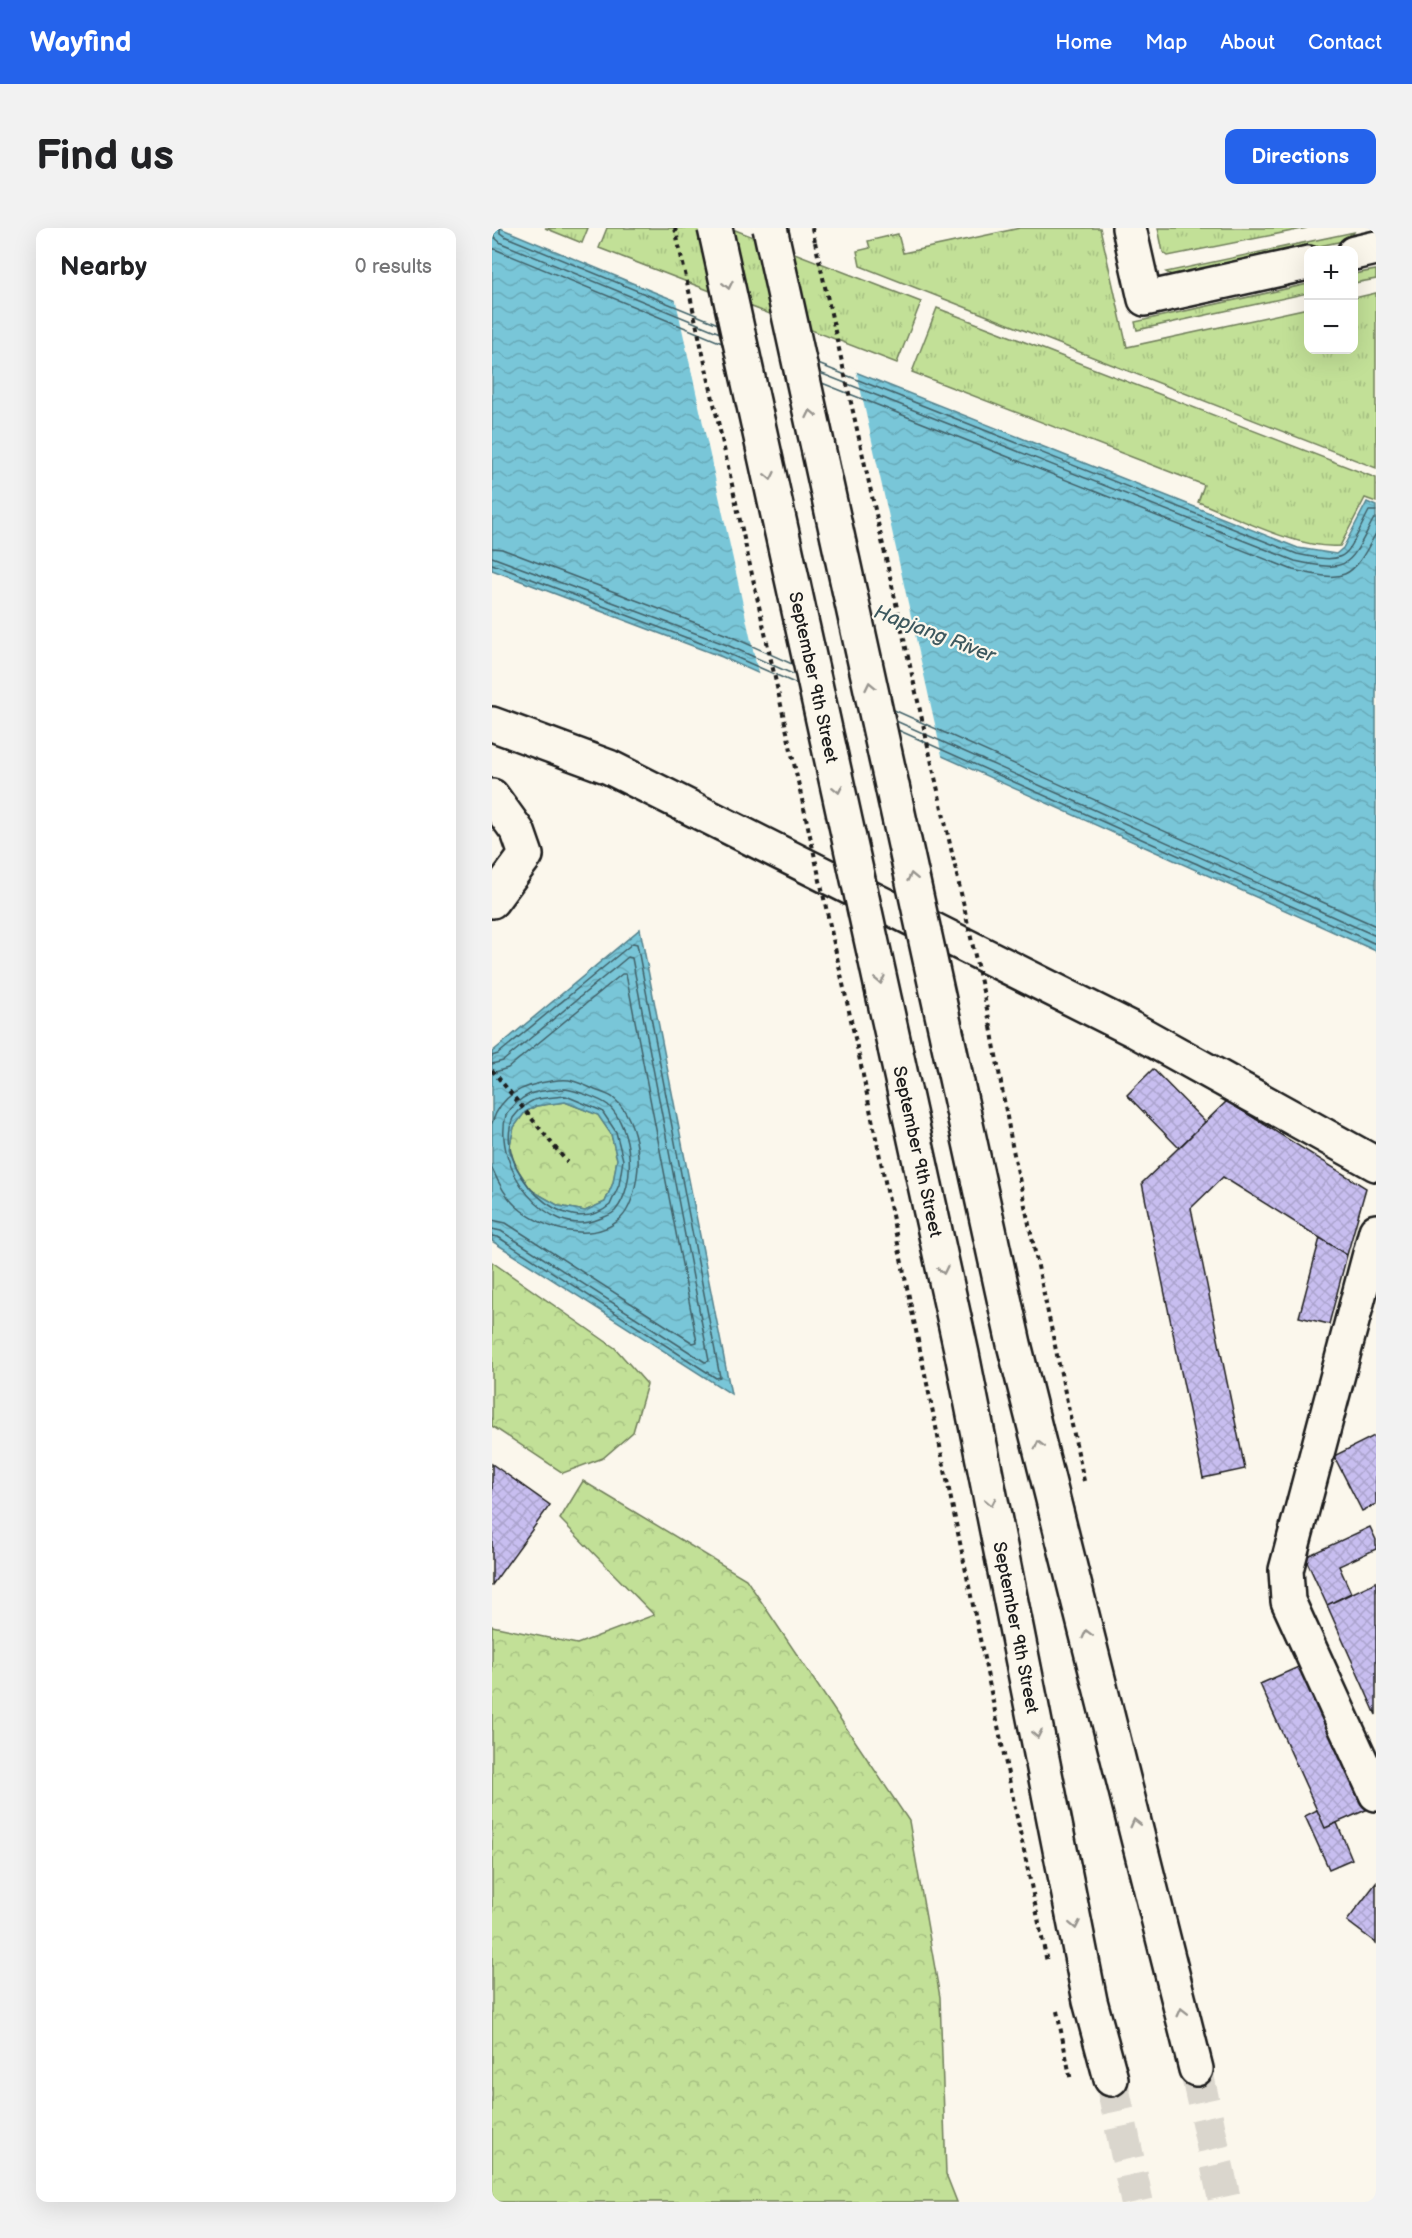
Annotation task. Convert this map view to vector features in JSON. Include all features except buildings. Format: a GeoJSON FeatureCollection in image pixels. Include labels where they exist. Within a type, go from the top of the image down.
{"type":"FeatureCollection","features":[{"type":"Feature","properties":{"kind":"main road","name":"September 9th Street"},"geometry":{"type":"LineString","coordinates":[[715,228],[962,1354],[1090,2001],[1111,2079]]}},
{"type":"Feature","properties":{"kind":"main road"},"geometry":{"type":"LineString","coordinates":[[770,228],[1014,1344],[1197,2069]]}},
{"type":"Feature","properties":{"kind":"main road"},"geometry":{"type":"LineString","coordinates":[[1129,228],[1145,299],[1304,264]]}},
{"type":"Feature","properties":{"kind":"main road"},"geometry":{"type":"LineString","coordinates":[[1358,252],[1376,248]]}},
{"type":"Feature","properties":{"kind":"main road"},"geometry":{"type":"LineString","coordinates":[[492,724],[609,767],[1136,1031],[1376,1164]]}},
{"type":"Feature","properties":{"kind":"main road"},"geometry":{"type":"LineString","coordinates":[[492,796],[518,832],[526,855],[492,901]]}},
{"type":"Feature","properties":{"kind":"main road"},"geometry":{"type":"LineString","coordinates":[[1376,1231],[1286,1570],[1288,1601],[1376,1794]]}},
{"type":"Feature","properties":{"kind":"path"},"geometry":{"type":"LineString","coordinates":[[675,228],[859,1056],[1047,1964]]}},
{"type":"Feature","properties":{"kind":"path"},"geometry":{"type":"LineString","coordinates":[[812,228],[991,1027]]}},
{"type":"Feature","properties":{"kind":"path"},"geometry":{"type":"LineString","coordinates":[[492,1070],[567,1162]]}},
{"type":"Feature","properties":{"kind":"path"},"geometry":{"type":"LineString","coordinates":[[1057,2011],[1071,2081]]}},
{"type":"Feature","properties":{"kind":"green space"},"geometry":{"type":"Polygon","coordinates":[[[545,228],[588,228],[582,243],[545,228]]]}},
{"type":"Feature","properties":{"kind":"green space"},"geometry":{"type":"Polygon","coordinates":[[[607,228],[730,228],[921,302],[897,363],[599,248],[607,228]]]}},
{"type":"Feature","properties":{"kind":"green space"},"geometry":{"type":"Polygon","coordinates":[[[1020,228],[1100,228],[1127,347],[1304,309],[1304,354],[1358,354],[1358,297],[1376,293],[1376,468],[860,266],[857,251],[870,248],[868,241],[898,234],[903,253],[1020,228]]]}},
{"type":"Feature","properties":{"kind":"green space"},"geometry":{"type":"Polygon","coordinates":[[[1158,228],[1307,228],[1168,256],[1163,252],[1158,228]]]}},
{"type":"Feature","properties":{"kind":"green space"},"geometry":{"type":"Polygon","coordinates":[[[1354,232],[1351,237],[1343,241],[1320,246],[1304,246],[1304,249],[1179,276],[1166,272],[1354,232]]]}},
{"type":"Feature","properties":{"kind":"green space"},"geometry":{"type":"Polygon","coordinates":[[[1376,270],[1376,279],[1358,282],[1358,273],[1376,270]]]}},
{"type":"Feature","properties":{"kind":"green space"},"geometry":{"type":"Polygon","coordinates":[[[1304,285],[1304,294],[1137,330],[1135,322],[1304,285]]]}},
{"type":"Feature","properties":{"kind":"green space"},"geometry":{"type":"Polygon","coordinates":[[[937,308],[1376,478],[1376,502],[1365,498],[1340,546],[1324,546],[1288,538],[1198,502],[1204,485],[912,372],[937,308]]]}},
{"type":"Feature","properties":{"kind":"green space"},"geometry":{"type":"Polygon","coordinates":[[[565,1102],[598,1115],[611,1134],[617,1159],[613,1183],[605,1202],[585,1211],[559,1206],[531,1190],[516,1167],[509,1149],[514,1127],[525,1112],[536,1106],[565,1102]]]}},
{"type":"Feature","properties":{"kind":"green space"},"geometry":{"type":"Polygon","coordinates":[[[492,1262],[615,1348],[647,1384],[633,1432],[603,1458],[563,1473],[492,1426],[492,1262]]]}},
{"type":"Feature","properties":{"kind":"green space"},"geometry":{"type":"Polygon","coordinates":[[[583,1481],[746,1579],[909,1821],[940,1997],[946,2174],[957,2202],[492,2202],[492,1626],[577,1644],[654,1615],[560,1519],[583,1481]]]}},
{"type":"Feature","properties":{"kind":"water","name":"Hapjang River"},"geometry":{"type":"Polygon","coordinates":[[[492,228],[500,228],[649,290],[1298,548],[1336,554],[1343,548],[1367,502],[1376,506],[1376,951],[722,657],[492,570],[492,228]]]}},
{"type":"Feature","properties":{"kind":"water"},"geometry":{"type":"Polygon","coordinates":[[[640,929],[731,1394],[492,1241],[492,1052],[640,929]],[[565,1102],[536,1106],[525,1112],[514,1127],[509,1149],[516,1167],[531,1190],[559,1206],[585,1211],[605,1202],[613,1183],[617,1159],[611,1134],[598,1115],[565,1102]]]}},
{"type":"Feature","properties":{"kind":"pier"},"geometry":{"type":"Polygon","coordinates":[[[675,297],[856,369],[943,760],[759,677],[675,297]]]}},
{"type":"Feature","properties":{"kind":"tunnel"},"geometry":{"type":"LineString","coordinates":[[1196,2069],[1225,2202]]}},
{"type":"Feature","properties":{"kind":"tunnel"},"geometry":{"type":"LineString","coordinates":[[1111,2079],[1137,2202]]}}]}
